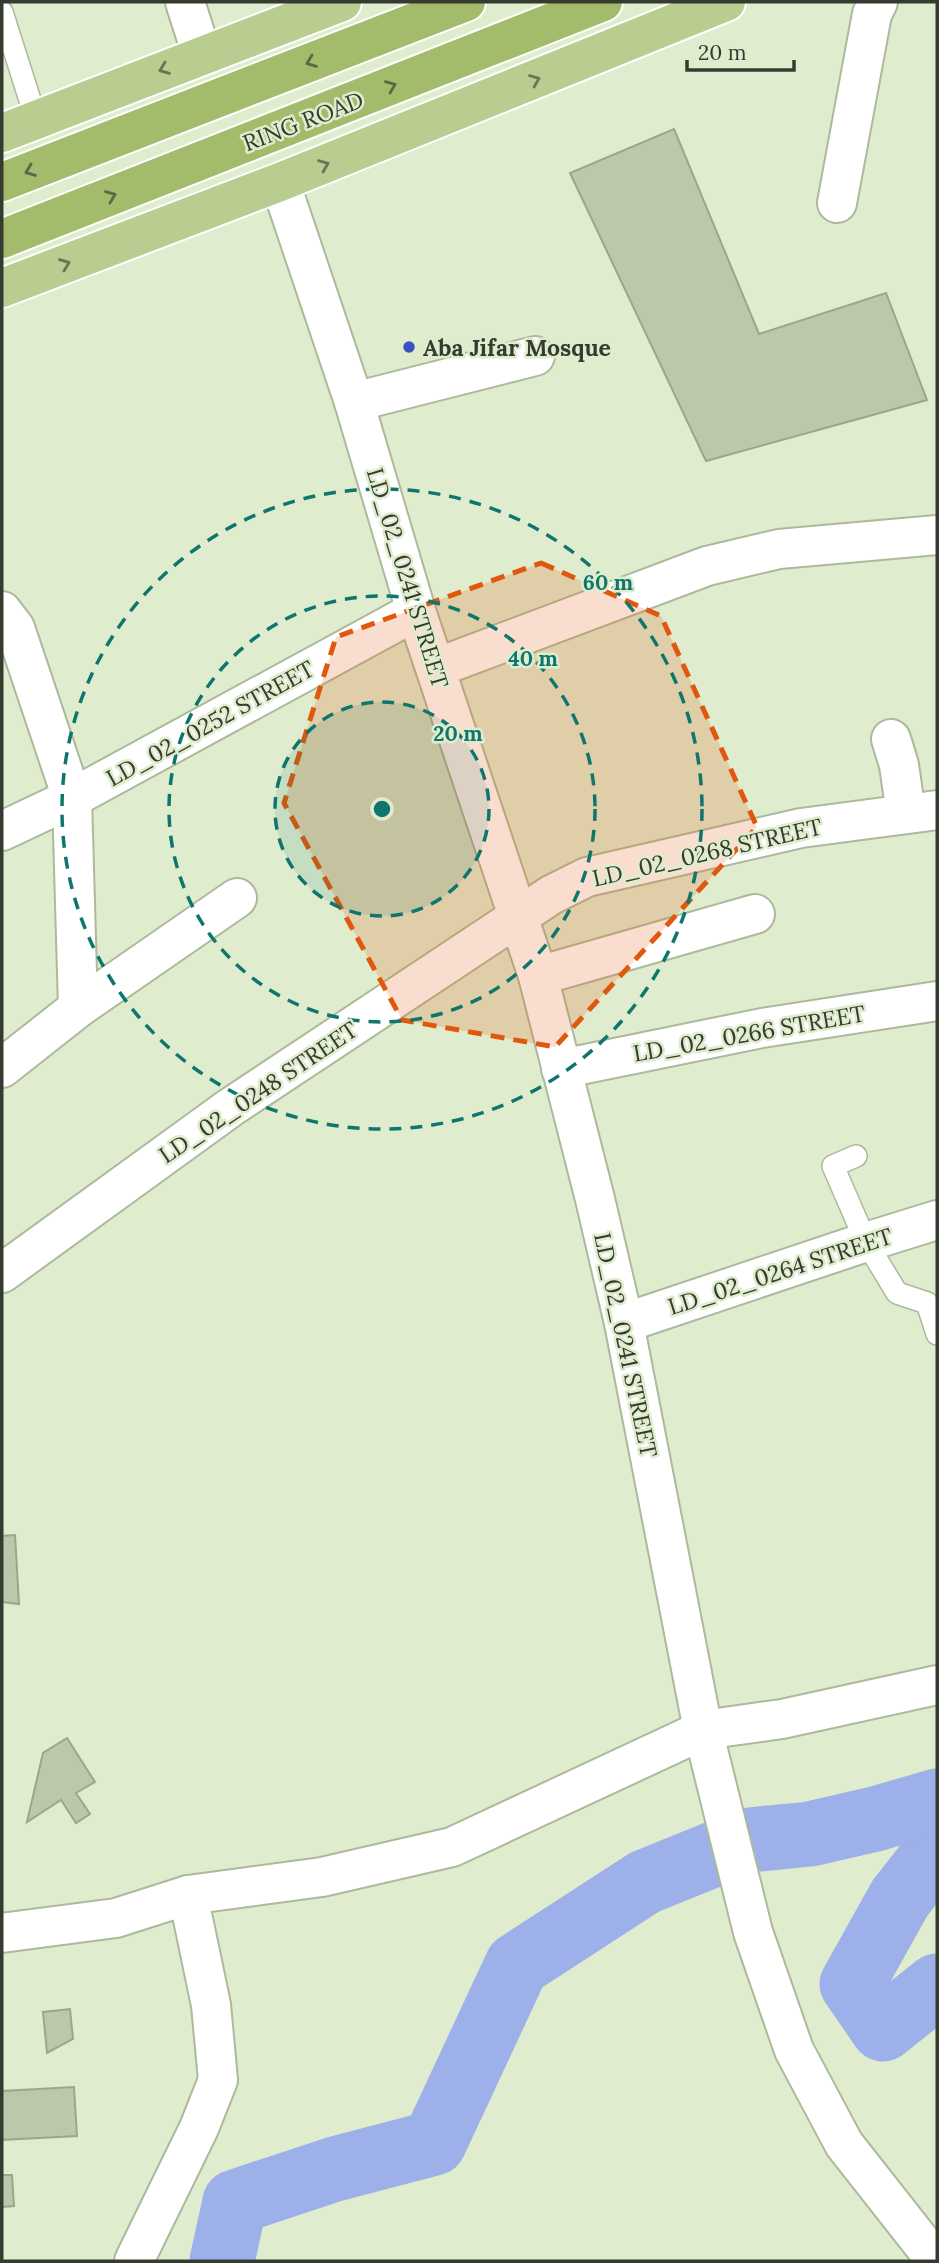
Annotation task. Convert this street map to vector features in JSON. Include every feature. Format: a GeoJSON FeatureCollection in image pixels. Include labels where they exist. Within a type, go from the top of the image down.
{"type":"FeatureCollection","features":[{"type":"Feature","properties":{"kind":"highway"},"geometry":{"type":"LineString","coordinates":[[2,182],[466,2]]}},
{"type":"Feature","properties":{"kind":"highway","name":"RING ROAD"},"geometry":{"type":"LineString","coordinates":[[2,239],[603,2]]}},
{"type":"Feature","properties":{"kind":"main road"},"geometry":{"type":"LineString","coordinates":[[19,126],[342,2]]}},
{"type":"Feature","properties":{"kind":"main road"},"geometry":{"type":"LineString","coordinates":[[2,288],[280,182],[726,2]]}},
{"type":"Feature","properties":{"kind":"street"},"geometry":{"type":"LineString","coordinates":[[185,2],[202,55]]}},
{"type":"Feature","properties":{"kind":"street"},"geometry":{"type":"LineString","coordinates":[[836,202],[872,14],[878,2]]}},
{"type":"Feature","properties":{"kind":"street","name":"LD_02_0241 STREET"},"geometry":{"type":"LineString","coordinates":[[280,182],[354,402],[416,611],[538,976],[624,1323],[703,1730],[753,1932],[794,2050],[844,2144],[936,2261]]}},
{"type":"Feature","properties":{"kind":"street"},"geometry":{"type":"LineString","coordinates":[[354,402],[535,356]]}},
{"type":"Feature","properties":{"kind":"street"},"geometry":{"type":"LineString","coordinates":[[436,668],[707,566],[779,549],[937,535]]}},
{"type":"Feature","properties":{"kind":"street"},"geometry":{"type":"LineString","coordinates":[[2,611],[15,628],[72,798],[78,1008]]}},
{"type":"Feature","properties":{"kind":"street","name":"LD_02_0252 STREET"},"geometry":{"type":"LineString","coordinates":[[2,831],[72,798],[416,611]]}},
{"type":"Feature","properties":{"kind":"street","name":"LD_02_0268 STREET"},"geometry":{"type":"LineString","coordinates":[[519,917],[551,895],[587,877],[801,828],[921,812],[891,739]]}},
{"type":"Feature","properties":{"kind":"street"},"geometry":{"type":"LineString","coordinates":[[2,1068],[78,1008],[237,898]]}},
{"type":"Feature","properties":{"kind":"street"},"geometry":{"type":"LineString","coordinates":[[538,976],[755,914]]}},
{"type":"Feature","properties":{"kind":"street","name":"LD_02_0248 STREET"},"geometry":{"type":"LineString","coordinates":[[2,1273],[231,1107],[519,917]]}},
{"type":"Feature","properties":{"kind":"street","name":"LD_02_0266 STREET"},"geometry":{"type":"LineString","coordinates":[[561,1069],[762,1028],[937,1001]]}},
{"type":"Feature","properties":{"kind":"street","name":"LD_02_0264 STREET"},"geometry":{"type":"LineString","coordinates":[[624,1323],[937,1220]]}},
{"type":"Feature","properties":{"kind":"street"},"geometry":{"type":"LineString","coordinates":[[2,1933],[116,1918],[188,1895],[322,1877],[452,1847],[703,1730],[782,1719],[937,1685]]}},
{"type":"Feature","properties":{"kind":"street"},"geometry":{"type":"LineString","coordinates":[[134,2261],[199,2129],[218,2080],[211,2005],[188,1895]]}},
{"type":"Feature","properties":{"kind":"lane"},"geometry":{"type":"LineString","coordinates":[[2,12],[19,126]]}},
{"type":"Feature","properties":{"kind":"lane"},"geometry":{"type":"LineString","coordinates":[[856,1156],[833,1166],[866,1242],[897,1293],[926,1303],[937,1334]]}},
{"type":"Feature","properties":{"kind":"highlighted area"},"geometry":{"type":"Polygon","coordinates":[[[541,563],[661,616],[757,827],[555,1047],[402,1020],[284,803],[336,637],[541,563]]]}},
{"type":"Feature","properties":{"kind":"building"},"geometry":{"type":"Polygon","coordinates":[[[674,129],[759,334],[886,293],[927,400],[706,461],[570,173],[674,129]]]}},
{"type":"Feature","properties":{"kind":"building"},"geometry":{"type":"Polygon","coordinates":[[[15,1535],[19,1604],[2,1602],[2,1536],[15,1535]]]}},
{"type":"Feature","properties":{"kind":"building"},"geometry":{"type":"Polygon","coordinates":[[[67,1738],[95,1782],[76,1793],[90,1814],[76,1823],[61,1800],[27,1822],[43,1753],[67,1738]]]}},
{"type":"Feature","properties":{"kind":"building"},"geometry":{"type":"Polygon","coordinates":[[[70,2009],[73,2039],[47,2053],[43,2012],[70,2009]]]}},
{"type":"Feature","properties":{"kind":"building"},"geometry":{"type":"Polygon","coordinates":[[[74,2087],[77,2136],[2,2140],[2,2091],[74,2087]]]}},
{"type":"Feature","properties":{"kind":"building"},"geometry":{"type":"Polygon","coordinates":[[[2,2175],[12,2175],[14,2206],[2,2207],[2,2175]]]}},
{"type":"Feature","properties":{"kind":"waterway"},"geometry":{"type":"LineString","coordinates":[[222,2261],[235,2202],[335,2169],[434,2143],[517,1965],[645,1882],[749,1840],[810,1834],[937,1801]]}},
{"type":"Feature","properties":{"kind":"waterway"},"geometry":{"type":"LineString","coordinates":[[937,1851],[900,1898],[852,1984],[883,2029],[937,1986]]}},
{"type":"Feature","properties":{"kind":"place","name":"Aba Jifar Mosque"},"geometry":{"type":"Point","coordinates":[409,347]}}]}
